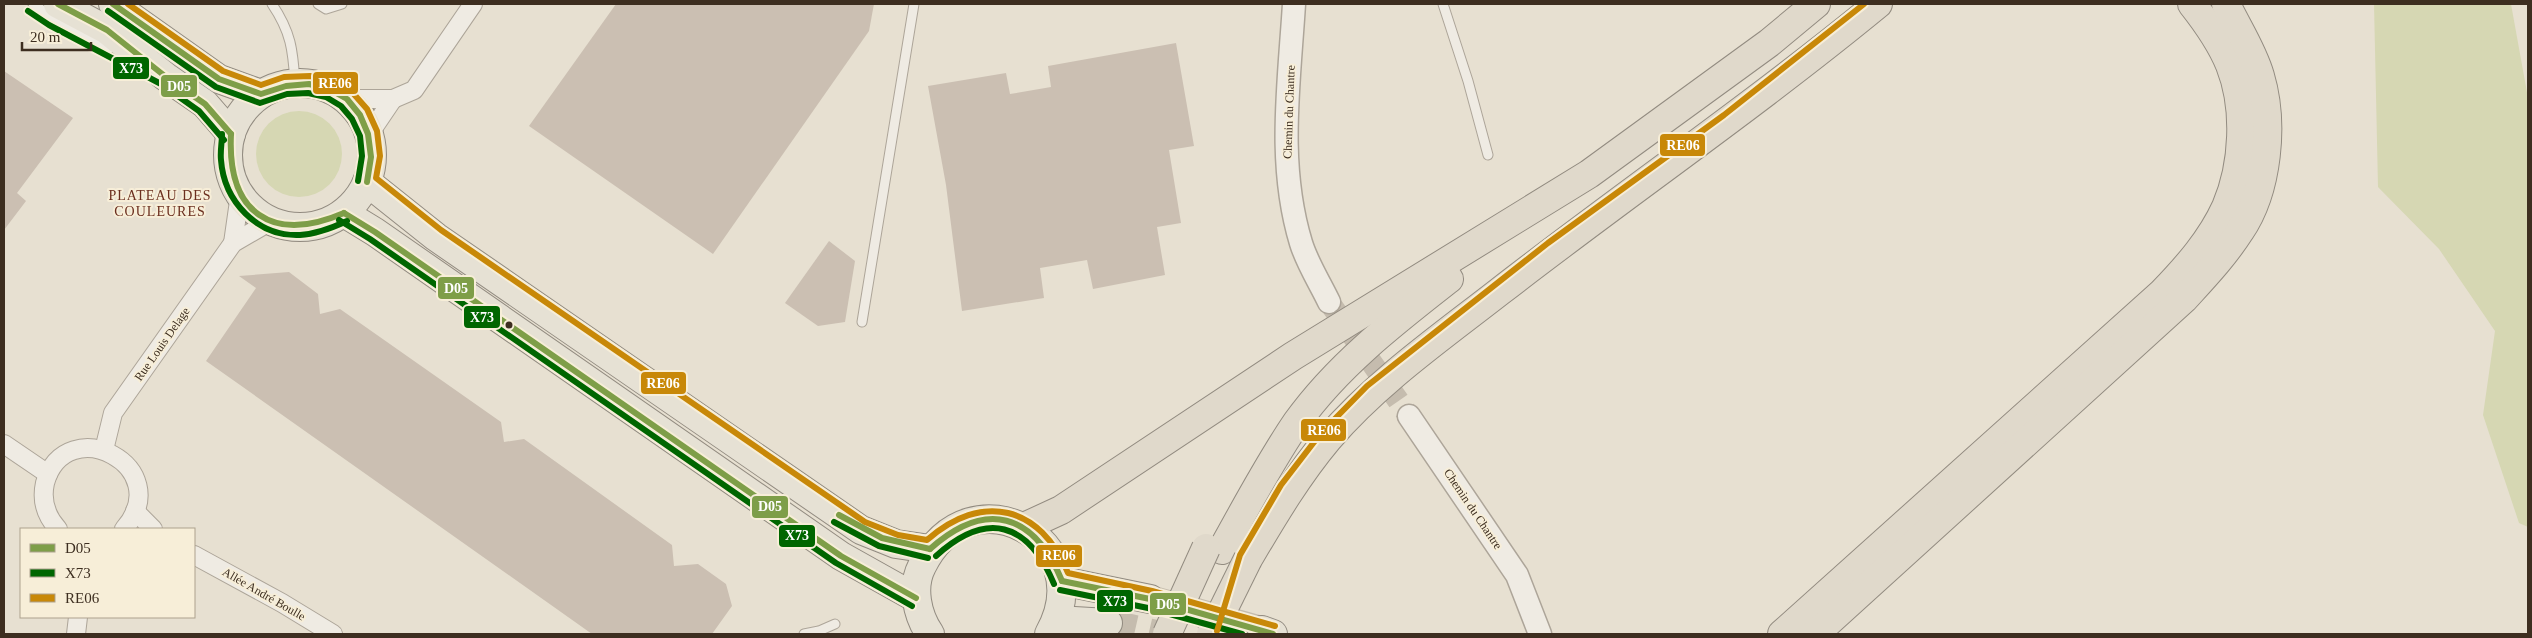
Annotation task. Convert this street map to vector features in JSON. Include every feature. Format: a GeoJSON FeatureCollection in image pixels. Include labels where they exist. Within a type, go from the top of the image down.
{"type":"FeatureCollection","features":[{"type":"Feature","properties":{"kind":"highway"},"geometry":{"type":"LineString","coordinates":[[1024,527],[1060,510],[1293,356],[1542,205],[1655,128],[1769,43],[1816,4]]}},
{"type":"Feature","properties":{"kind":"highway"},"geometry":{"type":"LineString","coordinates":[[1211,634],[1248,559],[1289,489],[1328,438],[1373,392],[1553,250],[1729,122],[1878,4]]}},
{"type":"Feature","properties":{"kind":"highway"},"geometry":{"type":"LineString","coordinates":[[1822,50],[1890,4]]}},
{"type":"Feature","properties":{"kind":"highway"},"geometry":{"type":"LineString","coordinates":[[1782,634],[2162,293],[2203,246],[2226,207],[2240,157],[2241,134],[2236,88],[2230,66],[2206,22],[2192,4]]}},
{"type":"Feature","properties":{"kind":"highway"},"geometry":{"type":"LineString","coordinates":[[1815,634],[2184,299],[2217,264],[2242,230],[2259,188],[2268,152],[2267,117],[2260,76],[2226,4]]}},
{"type":"Feature","properties":{"kind":"highway"},"geometry":{"type":"LineString","coordinates":[[1167,634],[1214,549],[1253,493],[1298,422],[1332,381],[1378,335],[1542,205]]}},
{"type":"Feature","properties":{"kind":"highway"},"geometry":{"type":"LineString","coordinates":[[1184,634],[1214,549]]}},
{"type":"Feature","properties":{"kind":"highway"},"geometry":{"type":"LineString","coordinates":[[1225,634],[1248,559]]}},
{"type":"Feature","properties":{"kind":"main road"},"geometry":{"type":"LineString","coordinates":[[58,4],[107,30],[166,77],[205,104],[231,134]]}},
{"type":"Feature","properties":{"kind":"main road"},"geometry":{"type":"LineString","coordinates":[[113,4],[220,79],[262,94]]}},
{"type":"Feature","properties":{"kind":"main road"},"geometry":{"type":"LineString","coordinates":[[296,83],[314,84],[331,89],[346,99],[364,120],[370,133],[372,149],[372,165],[361,194],[344,213],[327,222],[308,227],[289,226],[271,221],[253,210],[232,180],[229,165],[231,134],[243,111],[262,94],[278,86],[296,83]]}},
{"type":"Feature","properties":{"kind":"main road"},"geometry":{"type":"LineString","coordinates":[[367,182],[436,237],[861,530],[896,544],[930,549]]}},
{"type":"Feature","properties":{"kind":"main road"},"geometry":{"type":"LineString","coordinates":[[344,213],[376,232],[624,403],[841,556],[916,598]]}},
{"type":"Feature","properties":{"kind":"main road"},"geometry":{"type":"LineString","coordinates":[[930,634],[919,612],[916,598],[919,572],[930,549],[942,536],[957,526],[973,520],[999,520],[1024,527],[1038,537],[1049,550],[1057,564],[1062,581],[1062,601],[1053,627],[1108,623]]}},
{"type":"Feature","properties":{"kind":"main road"},"geometry":{"type":"LineString","coordinates":[[1062,581],[1150,599]]}},
{"type":"Feature","properties":{"kind":"street"},"geometry":{"type":"LineString","coordinates":[[346,99],[393,99],[414,90],[473,4]]}},
{"type":"Feature","properties":{"kind":"street","name":"Chemin du Chantre"},"geometry":{"type":"LineString","coordinates":[[1294,4],[1286,157],[1291,200],[1302,245],[1329,302]]}},
{"type":"Feature","properties":{"kind":"street"},"geometry":{"type":"LineString","coordinates":[[370,133],[393,99]]}},
{"type":"Feature","properties":{"kind":"street","name":"Rue Louis Delage"},"geometry":{"type":"LineString","coordinates":[[233,243],[240,194]]}},
{"type":"Feature","properties":{"kind":"street","name":"Rue Louis Delage"},"geometry":{"type":"LineString","coordinates":[[104,450],[113,414],[233,243],[271,221]]}},
{"type":"Feature","properties":{"kind":"street","name":"Chemin du Chantre"},"geometry":{"type":"LineString","coordinates":[[1409,416],[1517,575],[1540,634]]}},
{"type":"Feature","properties":{"kind":"street"},"geometry":{"type":"LineString","coordinates":[[4,444],[48,474]]}},
{"type":"Feature","properties":{"kind":"street"},"geometry":{"type":"LineString","coordinates":[[57,528],[51,521],[44,506],[44,490],[48,474],[58,461],[71,452],[87,448],[104,450],[118,456],[129,467],[136,481],[138,496],[136,511],[125,528]]}},
{"type":"Feature","properties":{"kind":"street"},"geometry":{"type":"LineString","coordinates":[[136,511],[152,528]]}},
{"type":"Feature","properties":{"kind":"street","name":"Allée André Boulle"},"geometry":{"type":"LineString","coordinates":[[195,555],[333,634]]}},
{"type":"Feature","properties":{"kind":"street","name":"Chemin du Chantre"},"geometry":{"type":"LineString","coordinates":[[1525,634],[1528,606]]}},
{"type":"Feature","properties":{"kind":"street"},"geometry":{"type":"LineString","coordinates":[[76,634],[78,618]]}},
{"type":"Feature","properties":{"kind":"lane"},"geometry":{"type":"LineString","coordinates":[[33,4],[53,17],[166,77]]}},
{"type":"Feature","properties":{"kind":"lane"},"geometry":{"type":"LineString","coordinates":[[272,4],[284,20],[293,44],[296,83]]}},
{"type":"Feature","properties":{"kind":"lane"},"geometry":{"type":"LineString","coordinates":[[318,4],[326,9],[342,4]]}},
{"type":"Feature","properties":{"kind":"lane"},"geometry":{"type":"LineString","coordinates":[[862,322],[914,4]]}},
{"type":"Feature","properties":{"kind":"lane"},"geometry":{"type":"LineString","coordinates":[[1443,4],[1468,81],[1488,155]]}},
{"type":"Feature","properties":{"kind":"lane"},"geometry":{"type":"LineString","coordinates":[[804,634],[819,631],[835,624]]}},
{"type":"Feature","properties":{"kind":"green space"},"geometry":{"type":"Polygon","coordinates":[[[2374,4],[2511,4],[2528,98],[2528,527],[2519,523],[2483,415],[2495,331],[2439,249],[2378,187],[2374,4]]]}},
{"type":"Feature","properties":{"kind":"green space"},"geometry":{"type":"Polygon","coordinates":[[[299,111],[323,118],[335,130],[342,154],[335,178],[323,190],[299,197],[275,190],[263,178],[256,154],[263,130],[275,118],[299,111]]]}},
{"type":"Feature","properties":{"kind":"building"},"geometry":{"type":"Polygon","coordinates":[[[616,4],[874,4],[869,31],[713,254],[529,126],[616,4]]]}},
{"type":"Feature","properties":{"kind":"building"},"geometry":{"type":"Polygon","coordinates":[[[1176,43],[1194,146],[1169,150],[1181,223],[1157,227],[1165,275],[1093,289],[1087,260],[1040,268],[1044,298],[962,311],[946,185],[928,86],[1006,73],[1010,94],[1051,87],[1048,66],[1176,43]]]}},
{"type":"Feature","properties":{"kind":"building"},"geometry":{"type":"Polygon","coordinates":[[[4,71],[73,118],[17,193],[26,201],[4,230],[4,71]]]}},
{"type":"Feature","properties":{"kind":"building"},"geometry":{"type":"Polygon","coordinates":[[[829,241],[855,261],[845,322],[818,326],[785,303],[829,241]]]}},
{"type":"Feature","properties":{"kind":"building"},"geometry":{"type":"Polygon","coordinates":[[[289,272],[318,294],[320,314],[340,309],[501,422],[504,442],[524,439],[672,545],[674,566],[698,564],[726,584],[732,606],[712,634],[592,634],[206,361],[256,288],[239,276],[289,272]]]}},
{"type":"Feature","properties":{"kind":"tunnel"},"geometry":{"type":"LineString","coordinates":[[1329,302],[1409,416]]}},
{"type":"Feature","properties":{"kind":"tunnel"},"geometry":{"type":"LineString","coordinates":[[1150,599],[1262,630]]}},
{"type":"Feature","properties":{"kind":"tunnel"},"geometry":{"type":"LineString","coordinates":[[1108,623],[1156,634]]}},
{"type":"Feature","properties":{"kind":"transit line","name":"D05"},"geometry":{"type":"LineString","coordinates":[[58,4],[107,30],[166,77],[205,104],[231,134]]}},
{"type":"Feature","properties":{"kind":"transit line","name":"D05"},"geometry":{"type":"LineString","coordinates":[[113,4],[219,79],[261,94],[286,86],[309,84],[329,89],[347,99],[360,115],[368,134],[371,157],[367,182]]}},
{"type":"Feature","properties":{"kind":"transit line","name":"RE06"},"geometry":{"type":"LineString","coordinates":[[128,4],[223,71],[261,85],[284,77],[310,76],[332,81],[352,92],[367,109],[377,131],[380,156],[376,178],[441,230],[865,522],[898,535],[927,540],[948,525],[968,515],[989,511],[1008,513],[1026,520],[1042,533],[1056,550],[1068,573],[1152,591],[1275,626]]}},
{"type":"Feature","properties":{"kind":"transit line","name":"RE06"},"geometry":{"type":"LineString","coordinates":[[1217,631],[1240,555],[1281,485],[1321,433],[1367,386],[1548,243],[1724,115],[1864,4]]}},
{"type":"Feature","properties":{"kind":"transit line","name":"X73"},"geometry":{"type":"LineString","coordinates":[[28,11],[49,25],[161,84],[199,111],[224,140]]}},
{"type":"Feature","properties":{"kind":"transit line","name":"X73"},"geometry":{"type":"LineString","coordinates":[[108,11],[216,87],[260,103],[287,94],[308,93],[326,97],[341,106],[352,119],[360,136],[362,156],[358,181]]}},
{"type":"Feature","properties":{"kind":"transit line","name":"X73"},"geometry":{"type":"LineString","coordinates":[[222,134],[221,160],[223,175],[236,202],[245,214],[257,223],[270,230],[284,234],[300,235],[324,230],[347,221]]}},
{"type":"Feature","properties":{"kind":"transit line","name":"D05"},"geometry":{"type":"LineString","coordinates":[[231,134],[232,161],[237,184],[246,202],[259,215],[276,222],[295,225],[318,222],[344,213]]}},
{"type":"Feature","properties":{"kind":"transit line","name":"D05"},"geometry":{"type":"LineString","coordinates":[[344,213],[375,232],[841,556],[916,598]]}},
{"type":"Feature","properties":{"kind":"transit line","name":"X73"},"geometry":{"type":"LineString","coordinates":[[339,220],[370,239],[836,563],[912,606]]}},
{"type":"Feature","properties":{"kind":"transit line","name":"D05"},"geometry":{"type":"LineString","coordinates":[[839,515],[882,538],[930,549]]}},
{"type":"Feature","properties":{"kind":"transit line","name":"D05"},"geometry":{"type":"LineString","coordinates":[[930,549],[951,533],[970,523],[989,519],[1006,521],[1023,528],[1037,540],[1051,558],[1062,581]]}},
{"type":"Feature","properties":{"kind":"transit line","name":"X73"},"geometry":{"type":"LineString","coordinates":[[834,522],[879,546],[928,558]]}},
{"type":"Feature","properties":{"kind":"transit line","name":"X73"},"geometry":{"type":"LineString","coordinates":[[936,556],[955,541],[972,532],[989,528],[1004,530],[1019,536],[1032,547],[1044,563],[1054,584]]}},
{"type":"Feature","properties":{"kind":"transit line","name":"D05"},"geometry":{"type":"LineString","coordinates":[[1062,581],[1150,599],[1273,634]]}},
{"type":"Feature","properties":{"kind":"transit line","name":"X73"},"geometry":{"type":"LineString","coordinates":[[1060,590],[1148,608],[1242,634]]}},
{"type":"Feature","properties":{"kind":"district","name":"PLATEAU DES COULEURES"},"geometry":{"type":"Point","coordinates":[160,204]}}]}
